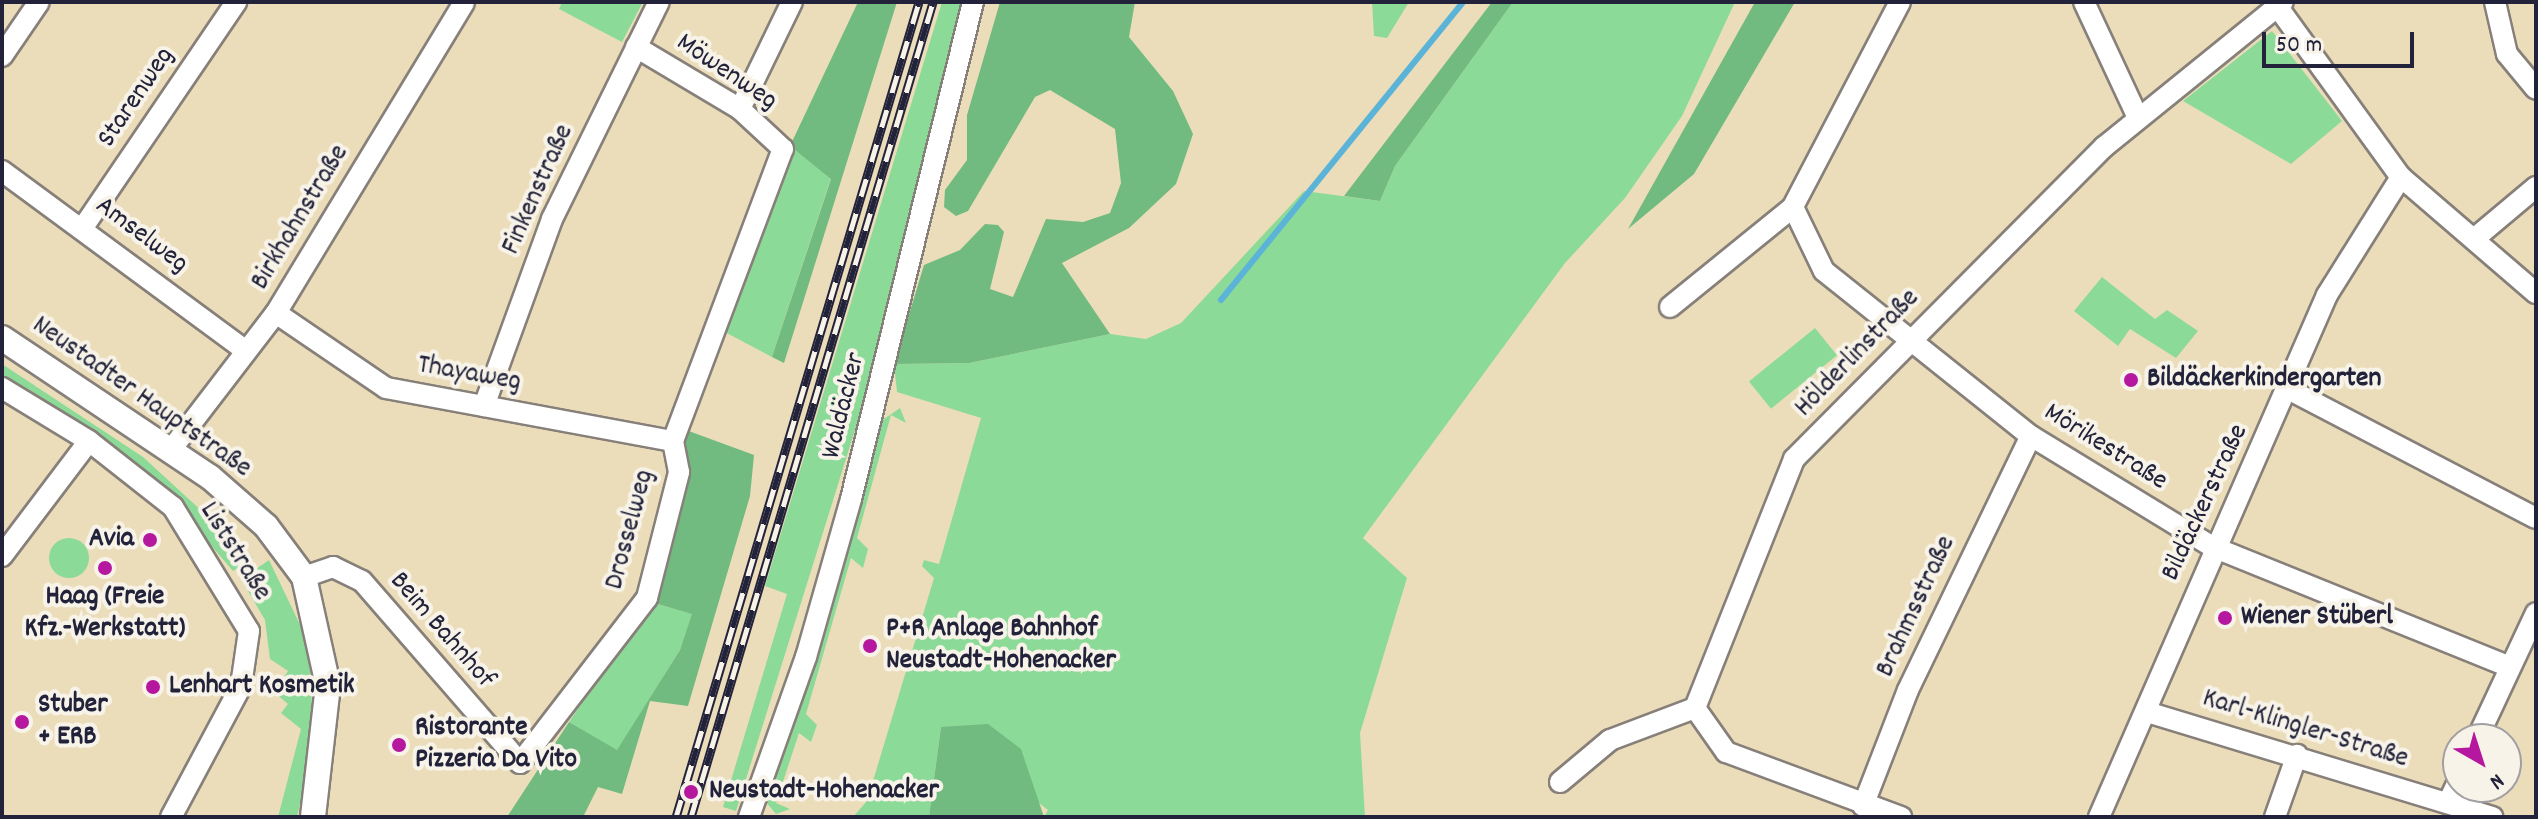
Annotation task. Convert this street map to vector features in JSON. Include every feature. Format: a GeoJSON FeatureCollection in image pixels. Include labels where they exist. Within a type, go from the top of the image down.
{"type":"FeatureCollection","features":[{"type":"Feature","properties":{"kind":"street"},"geometry":{"type":"LineString","coordinates":[[2,56],[39,2]]}},
{"type":"Feature","properties":{"kind":"street","name":"Starenweg"},"geometry":{"type":"LineString","coordinates":[[84,226],[236,2]]}},
{"type":"Feature","properties":{"kind":"street","name":"Birkhahnstraße"},"geometry":{"type":"LineString","coordinates":[[170,451],[243,349],[276,313],[464,2]]}},
{"type":"Feature","properties":{"kind":"street","name":"Finkenstraße"},"geometry":{"type":"LineString","coordinates":[[484,406],[552,219],[659,2]]}},
{"type":"Feature","properties":{"kind":"street"},"geometry":{"type":"LineString","coordinates":[[740,109],[792,2]]}},
{"type":"Feature","properties":{"kind":"street","name":"Waldäcker"},"geometry":{"type":"LineString","coordinates":[[749,817],[851,499],[973,2]]}},
{"type":"Feature","properties":{"kind":"street"},"geometry":{"type":"LineString","coordinates":[[1670,307],[1793,207],[1900,2]]}},
{"type":"Feature","properties":{"kind":"street"},"geometry":{"type":"LineString","coordinates":[[2084,2],[2138,118]]}},
{"type":"Feature","properties":{"kind":"street"},"geometry":{"type":"LineString","coordinates":[[2495,2],[2507,54],[2536,89]]}},
{"type":"Feature","properties":{"kind":"street"},"geometry":{"type":"LineString","coordinates":[[2280,4],[2401,177],[2536,293]]}},
{"type":"Feature","properties":{"kind":"street","name":"Hölderlinstraße"},"geometry":{"type":"LineString","coordinates":[[1695,708],[1794,459],[1909,339],[2138,118],[2280,4]]}},
{"type":"Feature","properties":{"kind":"street","name":"Möwenweg"},"geometry":{"type":"LineString","coordinates":[[636,47],[740,109],[783,149]]}},
{"type":"Feature","properties":{"kind":"street","name":"Drosselweg"},"geometry":{"type":"LineString","coordinates":[[520,763],[647,598],[679,472],[673,441],[783,149]]}},
{"type":"Feature","properties":{"kind":"street","name":"Amselweg"},"geometry":{"type":"LineString","coordinates":[[2,171],[84,226],[243,349]]}},
{"type":"Feature","properties":{"kind":"street","name":"Bildäckerstraße"},"geometry":{"type":"LineString","coordinates":[[2099,817],[2147,712],[2213,547],[2290,390],[2327,295],[2401,177]]}},
{"type":"Feature","properties":{"kind":"street"},"geometry":{"type":"LineString","coordinates":[[2474,239],[2536,187]]}},
{"type":"Feature","properties":{"kind":"street","name":"Mörikestraße"},"geometry":{"type":"LineString","coordinates":[[1793,207],[1824,271],[2031,436],[2213,547],[2510,667]]}},
{"type":"Feature","properties":{"kind":"street","name":"Thayaweg"},"geometry":{"type":"LineString","coordinates":[[276,313],[386,388],[673,441]]}},
{"type":"Feature","properties":{"kind":"street","name":"Neustadter Hauptstraße"},"geometry":{"type":"LineString","coordinates":[[2,338],[170,451],[266,526],[304,577],[328,685],[313,817]]}},
{"type":"Feature","properties":{"kind":"street","name":"Liststraße"},"geometry":{"type":"LineString","coordinates":[[2,388],[89,441],[173,507],[249,631],[241,686],[171,817]]}},
{"type":"Feature","properties":{"kind":"street"},"geometry":{"type":"LineString","coordinates":[[2290,390],[2536,518]]}},
{"type":"Feature","properties":{"kind":"street","name":"Brahmsstraße"},"geometry":{"type":"LineString","coordinates":[[1863,806],[1908,690],[2031,436]]}},
{"type":"Feature","properties":{"kind":"street"},"geometry":{"type":"LineString","coordinates":[[2,556],[89,441]]}},
{"type":"Feature","properties":{"kind":"street","name":"Beim Bahnhof"},"geometry":{"type":"LineString","coordinates":[[304,577],[333,567],[362,581],[520,763]]}},
{"type":"Feature","properties":{"kind":"street"},"geometry":{"type":"LineString","coordinates":[[2484,723],[2536,613]]}},
{"type":"Feature","properties":{"kind":"street"},"geometry":{"type":"LineString","coordinates":[[1560,782],[1610,740],[1695,708],[1726,752],[1893,816]]}},
{"type":"Feature","properties":{"kind":"street","name":"Karl-Klingler-Straße"},"geometry":{"type":"LineString","coordinates":[[2147,712],[2442,801]]}},
{"type":"Feature","properties":{"kind":"street"},"geometry":{"type":"LineString","coordinates":[[2275,817],[2297,755]]}},
{"type":"Feature","properties":{"kind":"street","name":"Karl-Klingler-Straße"},"geometry":{"type":"LineString","coordinates":[[2448,803],[2492,817]]}},
{"type":"Feature","properties":{"kind":"green space"},"geometry":{"type":"Polygon","coordinates":[[[562,2],[643,2],[622,42],[559,9],[562,2]]]}},
{"type":"Feature","properties":{"kind":"green space"},"geometry":{"type":"Polygon","coordinates":[[[858,2],[897,2],[784,363],[772,357],[831,179],[790,146],[858,2]]]}},
{"type":"Feature","properties":{"kind":"green space"},"geometry":{"type":"Polygon","coordinates":[[[942,2],[964,2],[870,382],[736,811],[723,807],[787,594],[765,586],[942,2]]]}},
{"type":"Feature","properties":{"kind":"green space"},"geometry":{"type":"Polygon","coordinates":[[[1000,2],[1135,2],[1129,37],[1173,91],[1193,134],[1176,184],[1129,228],[1062,263],[1110,334],[969,363],[894,364],[924,265],[960,250],[985,224],[998,225],[1004,232],[990,289],[1013,297],[1046,219],[1083,222],[1110,213],[1121,183],[1115,129],[1050,90],[1035,97],[968,211],[956,216],[944,207],[945,190],[967,160],[967,115],[1000,2]]]}},
{"type":"Feature","properties":{"kind":"green space"},"geometry":{"type":"Polygon","coordinates":[[[1372,2],[1409,2],[1387,38],[1374,36],[1372,2]]]}},
{"type":"Feature","properties":{"kind":"green space"},"geometry":{"type":"Polygon","coordinates":[[[1492,2],[1513,2],[1395,166],[1380,201],[1344,196],[1492,2]]]}},
{"type":"Feature","properties":{"kind":"green space"},"geometry":{"type":"Polygon","coordinates":[[[1513,2],[1735,2],[1682,116],[1625,198],[1565,263],[1363,538],[1407,578],[1360,733],[1365,817],[1044,817],[1048,810],[941,727],[929,817],[853,817],[867,801],[934,578],[922,566],[924,560],[939,564],[981,418],[897,392],[894,364],[969,363],[1110,334],[1146,339],[1181,323],[1304,191],[1380,201],[1395,166],[1513,2]]]}},
{"type":"Feature","properties":{"kind":"green space"},"geometry":{"type":"Polygon","coordinates":[[[1755,2],[1795,2],[1694,174],[1628,229],[1755,2]]]}},
{"type":"Feature","properties":{"kind":"green space"},"geometry":{"type":"Polygon","coordinates":[[[2272,31],[2342,121],[2291,164],[2183,101],[2272,31]]]}},
{"type":"Feature","properties":{"kind":"green space"},"geometry":{"type":"Polygon","coordinates":[[[790,146],[831,178],[772,357],[721,330],[790,146]]]}},
{"type":"Feature","properties":{"kind":"green space"},"geometry":{"type":"Polygon","coordinates":[[[2102,277],[2155,319],[2167,310],[2198,331],[2176,358],[2130,329],[2118,346],[2074,311],[2102,277]]]}},
{"type":"Feature","properties":{"kind":"green space"},"geometry":{"type":"Polygon","coordinates":[[[1815,328],[1837,355],[1771,409],[1749,381],[1815,328]]]}},
{"type":"Feature","properties":{"kind":"green space"},"geometry":{"type":"Polygon","coordinates":[[[2,364],[143,457],[253,558],[233,571],[155,480],[2,381],[2,364]]]}},
{"type":"Feature","properties":{"kind":"green space"},"geometry":{"type":"Polygon","coordinates":[[[900,408],[906,423],[891,415],[857,538],[868,549],[863,568],[851,558],[806,714],[817,725],[811,742],[799,733],[776,803],[790,809],[776,814],[765,801],[881,421],[900,408]]]}},
{"type":"Feature","properties":{"kind":"green space"},"geometry":{"type":"Polygon","coordinates":[[[686,430],[754,455],[750,496],[688,706],[650,701],[622,794],[598,787],[583,817],[507,817],[569,722],[617,750],[680,650],[692,614],[651,602],[684,487],[686,430]]]}},
{"type":"Feature","properties":{"kind":"green space"},"geometry":{"type":"Polygon","coordinates":[[[69,538],[83,544],[89,558],[83,572],[69,578],[55,572],[49,558],[55,544],[69,538]]]}},
{"type":"Feature","properties":{"kind":"green space"},"geometry":{"type":"Polygon","coordinates":[[[269,560],[303,631],[311,676],[313,746],[297,817],[278,817],[301,729],[281,713],[288,704],[274,692],[288,671],[270,659],[265,620],[241,579],[269,560]]]}},
{"type":"Feature","properties":{"kind":"green space"},"geometry":{"type":"Polygon","coordinates":[[[651,602],[693,614],[680,650],[617,751],[569,722],[651,602]]]}},
{"type":"Feature","properties":{"kind":"green space"},"geometry":{"type":"Polygon","coordinates":[[[988,724],[1021,749],[1044,817],[929,817],[941,727],[988,724]]]}},
{"type":"Feature","properties":{"kind":"waterway"},"geometry":{"type":"LineString","coordinates":[[1221,300],[1463,2]]}},
{"type":"Feature","properties":{"kind":"railway"},"geometry":{"type":"LineString","coordinates":[[676,817],[919,2]]}},
{"type":"Feature","properties":{"kind":"railway"},"geometry":{"type":"LineString","coordinates":[[691,817],[933,2]]}},
{"type":"Feature","properties":{"kind":"place","name":"Bildäckerkindergarten"},"geometry":{"type":"Point","coordinates":[2131,380]}},
{"type":"Feature","properties":{"kind":"place","name":"Avia"},"geometry":{"type":"Point","coordinates":[150,540]}},
{"type":"Feature","properties":{"kind":"place","name":"Haag (Freie Kfz.-Werkstatt)"},"geometry":{"type":"Point","coordinates":[105,568]}},
{"type":"Feature","properties":{"kind":"place","name":"Wiener Stüberl"},"geometry":{"type":"Point","coordinates":[2225,618]}},
{"type":"Feature","properties":{"kind":"place","name":"P+R Anlage Bahnhof Neustadt-Hohenacker"},"geometry":{"type":"Point","coordinates":[870,646]}},
{"type":"Feature","properties":{"kind":"place","name":"Lenhart Kosmetik"},"geometry":{"type":"Point","coordinates":[153,687]}},
{"type":"Feature","properties":{"kind":"place","name":"Stuber + ERB"},"geometry":{"type":"Point","coordinates":[22,722]}},
{"type":"Feature","properties":{"kind":"place","name":"Ristorante Pizzeria Da Vito"},"geometry":{"type":"Point","coordinates":[399,745]}},
{"type":"Feature","properties":{"kind":"place","name":"Neustadt-Hohenacker"},"geometry":{"type":"Point","coordinates":[691,792]}}]}
